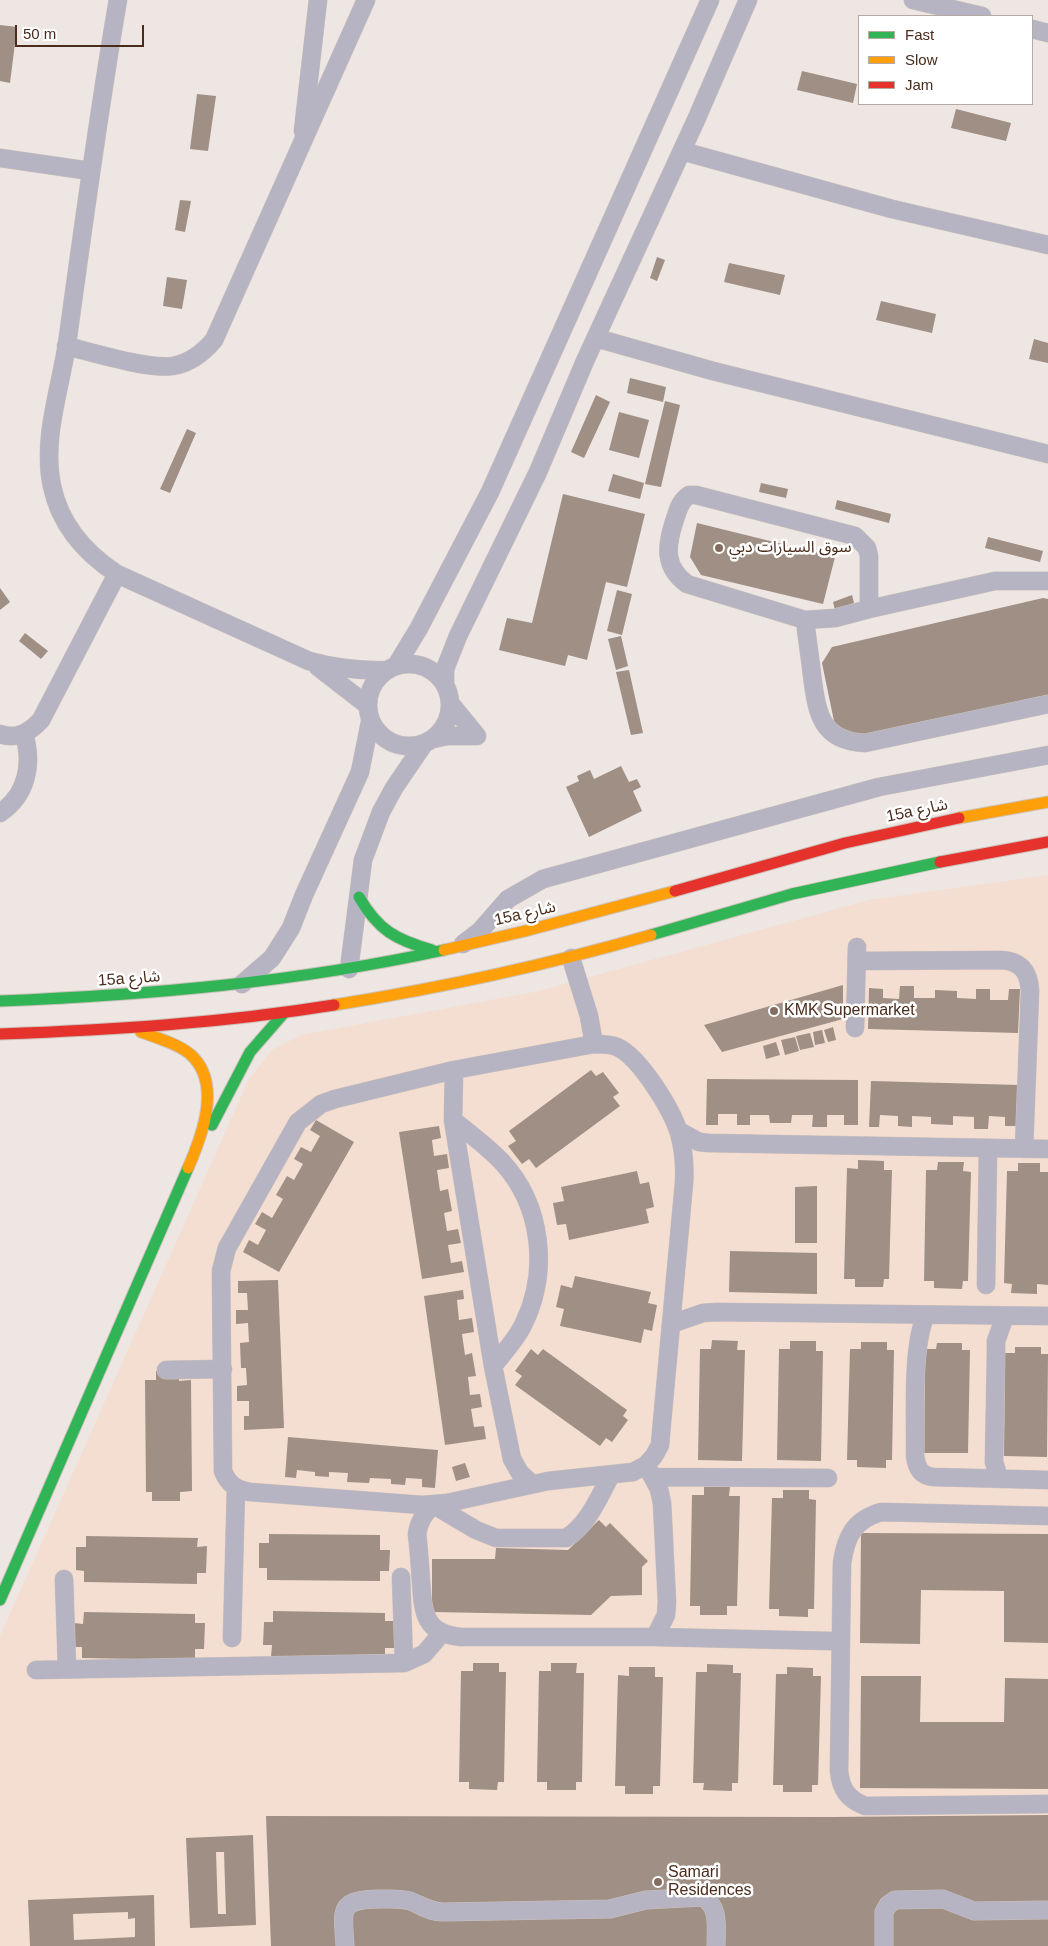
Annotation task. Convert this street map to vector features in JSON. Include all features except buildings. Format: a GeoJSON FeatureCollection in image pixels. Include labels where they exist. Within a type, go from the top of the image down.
{"type":"FeatureCollection","features":[{"type":"Feature","properties":{"kind":"main road","name":"15a شارع"},"geometry":{"type":"LineString","coordinates":[[0,1000],[132,995],[347,974],[563,922],[820,850],[896,832],[1048,802]]}},
{"type":"Feature","properties":{"kind":"main road"},"geometry":{"type":"LineString","coordinates":[[0,1034],[131,1029],[284,1013],[433,988],[571,958],[792,894],[912,867],[1048,842]]}},
{"type":"Feature","properties":{"kind":"main road"},"geometry":{"type":"LineString","coordinates":[[359,898],[370,918],[381,929],[407,944],[437,951]]}},
{"type":"Feature","properties":{"kind":"main road"},"geometry":{"type":"LineString","coordinates":[[131,1029],[150,1020],[168,1015],[235,1006]]}},
{"type":"Feature","properties":{"kind":"main road"},"geometry":{"type":"LineString","coordinates":[[190,1164],[250,1049],[268,1027],[284,1013]]}},
{"type":"Feature","properties":{"kind":"main road"},"geometry":{"type":"LineString","coordinates":[[0,1600],[190,1164],[207,1112],[208,1084],[203,1070],[195,1058],[179,1045],[131,1029]]}},
{"type":"Feature","properties":{"kind":"street"},"geometry":{"type":"LineString","coordinates":[[118,0],[90,171],[66,346],[50,436],[52,485],[64,520],[76,539],[93,558],[117,574],[309,661],[334,668],[360,671],[410,664],[424,666],[436,673],[445,684]]}},
{"type":"Feature","properties":{"kind":"street"},"geometry":{"type":"LineString","coordinates":[[302,144],[318,0]]}},
{"type":"Feature","properties":{"kind":"street"},"geometry":{"type":"LineString","coordinates":[[66,346],[155,366],[172,366],[188,361],[203,352],[214,340],[366,0]]}},
{"type":"Feature","properties":{"kind":"street"},"geometry":{"type":"LineString","coordinates":[[242,984],[272,958],[291,928],[360,772],[369,713],[369,691],[376,679],[391,668],[419,628],[490,492],[710,0]]}},
{"type":"Feature","properties":{"kind":"street"},"geometry":{"type":"LineString","coordinates":[[347,974],[363,860],[371,836],[394,788],[429,741],[443,730],[449,717],[450,703],[445,684],[446,669],[458,636],[534,481],[748,0]]}},
{"type":"Feature","properties":{"kind":"street"},"geometry":{"type":"LineString","coordinates":[[913,0],[978,15]]}},
{"type":"Feature","properties":{"kind":"street"},"geometry":{"type":"LineString","coordinates":[[1033,29],[1048,33]]}},
{"type":"Feature","properties":{"kind":"street"},"geometry":{"type":"LineString","coordinates":[[682,151],[892,208],[1048,245]]}},
{"type":"Feature","properties":{"kind":"street"},"geometry":{"type":"LineString","coordinates":[[0,158],[90,171]]}},
{"type":"Feature","properties":{"kind":"street"},"geometry":{"type":"LineString","coordinates":[[596,338],[713,371],[1048,454]]}},
{"type":"Feature","properties":{"kind":"street"},"geometry":{"type":"LineString","coordinates":[[869,609],[869,556],[862,541],[855,536],[696,495],[689,495],[683,499],[668,541],[667,551],[671,566],[679,578],[697,588],[805,620],[835,618],[995,581],[1015,579],[1048,581]]}},
{"type":"Feature","properties":{"kind":"street"},"geometry":{"type":"LineString","coordinates":[[0,734],[14,736],[34,729],[47,711],[117,574]]}},
{"type":"Feature","properties":{"kind":"street"},"geometry":{"type":"LineString","coordinates":[[805,620],[817,709],[825,726],[843,740],[865,743],[1048,704]]}},
{"type":"Feature","properties":{"kind":"street"},"geometry":{"type":"LineString","coordinates":[[309,661],[369,713],[382,737],[399,746],[412,746],[448,736],[477,736],[450,703]]}},
{"type":"Feature","properties":{"kind":"street"},"geometry":{"type":"LineString","coordinates":[[0,813],[16,798],[28,773],[28,753],[24,734]]}},
{"type":"Feature","properties":{"kind":"street"},"geometry":{"type":"LineString","coordinates":[[460,946],[480,931],[508,898],[543,880],[879,788],[1048,755]]}},
{"type":"Feature","properties":{"kind":"street"},"geometry":{"type":"LineString","coordinates":[[855,1028],[857,954],[1001,960],[1019,964],[1026,972],[1030,991],[1035,1149]]}},
{"type":"Feature","properties":{"kind":"street"},"geometry":{"type":"LineString","coordinates":[[571,958],[589,1016],[594,1044]]}},
{"type":"Feature","properties":{"kind":"street"},"geometry":{"type":"LineString","coordinates":[[655,1637],[666,1615],[667,1602],[662,1503],[650,1471],[654,1456],[660,1445],[685,1165],[679,1130],[637,1061],[615,1046],[594,1044],[454,1070],[335,1099],[321,1104],[298,1122],[233,1237],[223,1259],[220,1283],[223,1369],[223,1471],[226,1478],[236,1488],[250,1492],[434,1505],[532,1484],[633,1472],[650,1471],[828,1478]]}},
{"type":"Feature","properties":{"kind":"street"},"geometry":{"type":"LineString","coordinates":[[454,1070],[453,1120],[493,1366],[512,1459],[520,1473],[532,1484]]}},
{"type":"Feature","properties":{"kind":"street"},"geometry":{"type":"LineString","coordinates":[[453,1120],[493,1153],[516,1180],[534,1219],[538,1240],[537,1283],[532,1303],[513,1342],[493,1366]]}},
{"type":"Feature","properties":{"kind":"street"},"geometry":{"type":"LineString","coordinates":[[679,1130],[699,1142],[709,1143],[1035,1149]]}},
{"type":"Feature","properties":{"kind":"street"},"geometry":{"type":"LineString","coordinates":[[1035,1149],[1048,1133]]}},
{"type":"Feature","properties":{"kind":"street"},"geometry":{"type":"LineString","coordinates":[[986,1286],[988,1148]]}},
{"type":"Feature","properties":{"kind":"street"},"geometry":{"type":"LineString","coordinates":[[672,1324],[703,1313],[718,1312],[1048,1316]]}},
{"type":"Feature","properties":{"kind":"street"},"geometry":{"type":"LineString","coordinates":[[926,1315],[918,1341],[915,1456],[918,1469],[922,1474],[934,1477],[1048,1480]]}},
{"type":"Feature","properties":{"kind":"street"},"geometry":{"type":"LineString","coordinates":[[1000,1478],[994,1462],[996,1353],[998,1335],[1005,1316]]}},
{"type":"Feature","properties":{"kind":"street"},"geometry":{"type":"LineString","coordinates":[[166,1370],[223,1369]]}},
{"type":"Feature","properties":{"kind":"street"},"geometry":{"type":"LineString","coordinates":[[434,1505],[476,1530],[496,1538],[566,1538],[576,1532],[583,1524],[611,1475]]}},
{"type":"Feature","properties":{"kind":"street"},"geometry":{"type":"LineString","coordinates":[[232,1638],[236,1488]]}},
{"type":"Feature","properties":{"kind":"street"},"geometry":{"type":"LineString","coordinates":[[434,1505],[422,1518],[417,1534],[423,1609],[433,1627],[442,1633],[461,1637],[655,1637],[831,1641]]}},
{"type":"Feature","properties":{"kind":"street"},"geometry":{"type":"LineString","coordinates":[[1048,1516],[881,1512],[868,1516],[856,1524],[848,1535],[842,1563],[840,1771],[840,1783],[845,1794],[854,1802],[865,1806],[1048,1804]]}},
{"type":"Feature","properties":{"kind":"street"},"geometry":{"type":"LineString","coordinates":[[401,1577],[404,1663]]}},
{"type":"Feature","properties":{"kind":"street"},"geometry":{"type":"LineString","coordinates":[[64,1579],[67,1670]]}},
{"type":"Feature","properties":{"kind":"street"},"geometry":{"type":"LineString","coordinates":[[36,1670],[404,1663],[411,1662],[424,1654],[442,1633]]}},
{"type":"Feature","properties":{"kind":"street"},"geometry":{"type":"LineString","coordinates":[[344,1946],[344,1913],[348,1905],[355,1900],[403,1900],[424,1909],[443,1912],[610,1909],[646,1900],[694,1898],[702,1898],[710,1902],[715,1908],[716,1946]]}},
{"type":"Feature","properties":{"kind":"street"},"geometry":{"type":"LineString","coordinates":[[884,1946],[884,1912],[888,1904],[895,1900],[943,1899],[974,1911],[1048,1910]]}},
{"type":"Feature","properties":{"kind":"shaded area"},"geometry":{"type":"Polygon","coordinates":[[[1048,875],[1048,1946],[0,1946],[0,1636],[249,1079],[272,1050],[301,1035],[539,991],[869,900],[1048,875]]]}},
{"type":"Feature","properties":{"kind":"traffic: fast"},"geometry":{"type":"LineString","coordinates":[[651,935],[792,894],[940,862]]}},
{"type":"Feature","properties":{"kind":"traffic: fast"},"geometry":{"type":"LineString","coordinates":[[359,897],[373,918],[389,932],[398,938],[432,950]]}},
{"type":"Feature","properties":{"kind":"traffic: fast"},"geometry":{"type":"LineString","coordinates":[[0,1001],[167,991],[279,979],[334,971],[444,950]]}},
{"type":"Feature","properties":{"kind":"traffic: fast"},"geometry":{"type":"LineString","coordinates":[[212,1125],[250,1052],[284,1013]]}},
{"type":"Feature","properties":{"kind":"traffic: fast"},"geometry":{"type":"LineString","coordinates":[[0,1600],[188,1168]]}},
{"type":"Feature","properties":{"kind":"traffic: slow"},"geometry":{"type":"LineString","coordinates":[[959,818],[1048,802]]}},
{"type":"Feature","properties":{"kind":"traffic: slow"},"geometry":{"type":"LineString","coordinates":[[444,950],[525,931],[675,891]]}},
{"type":"Feature","properties":{"kind":"traffic: slow"},"geometry":{"type":"LineString","coordinates":[[334,1005],[494,975],[651,935]]}},
{"type":"Feature","properties":{"kind":"traffic: slow"},"geometry":{"type":"LineString","coordinates":[[141,1032],[185,1050],[200,1066],[205,1079],[207,1109],[199,1140],[188,1168]]}},
{"type":"Feature","properties":{"kind":"traffic: jam"},"geometry":{"type":"LineString","coordinates":[[675,891],[845,843],[959,818]]}},
{"type":"Feature","properties":{"kind":"traffic: jam"},"geometry":{"type":"LineString","coordinates":[[940,862],[1048,842]]}},
{"type":"Feature","properties":{"kind":"traffic: jam"},"geometry":{"type":"LineString","coordinates":[[0,1034],[167,1025],[251,1017],[334,1005]]}},
{"type":"Feature","properties":{"kind":"place","name":"سوق السيارات دبي"},"geometry":{"type":"Point","coordinates":[719,548]}},
{"type":"Feature","properties":{"kind":"place","name":"KMK Supermarket"},"geometry":{"type":"Point","coordinates":[774,1011]}},
{"type":"Feature","properties":{"kind":"place","name":"Samari Residences"},"geometry":{"type":"Point","coordinates":[658,1882]}}]}
